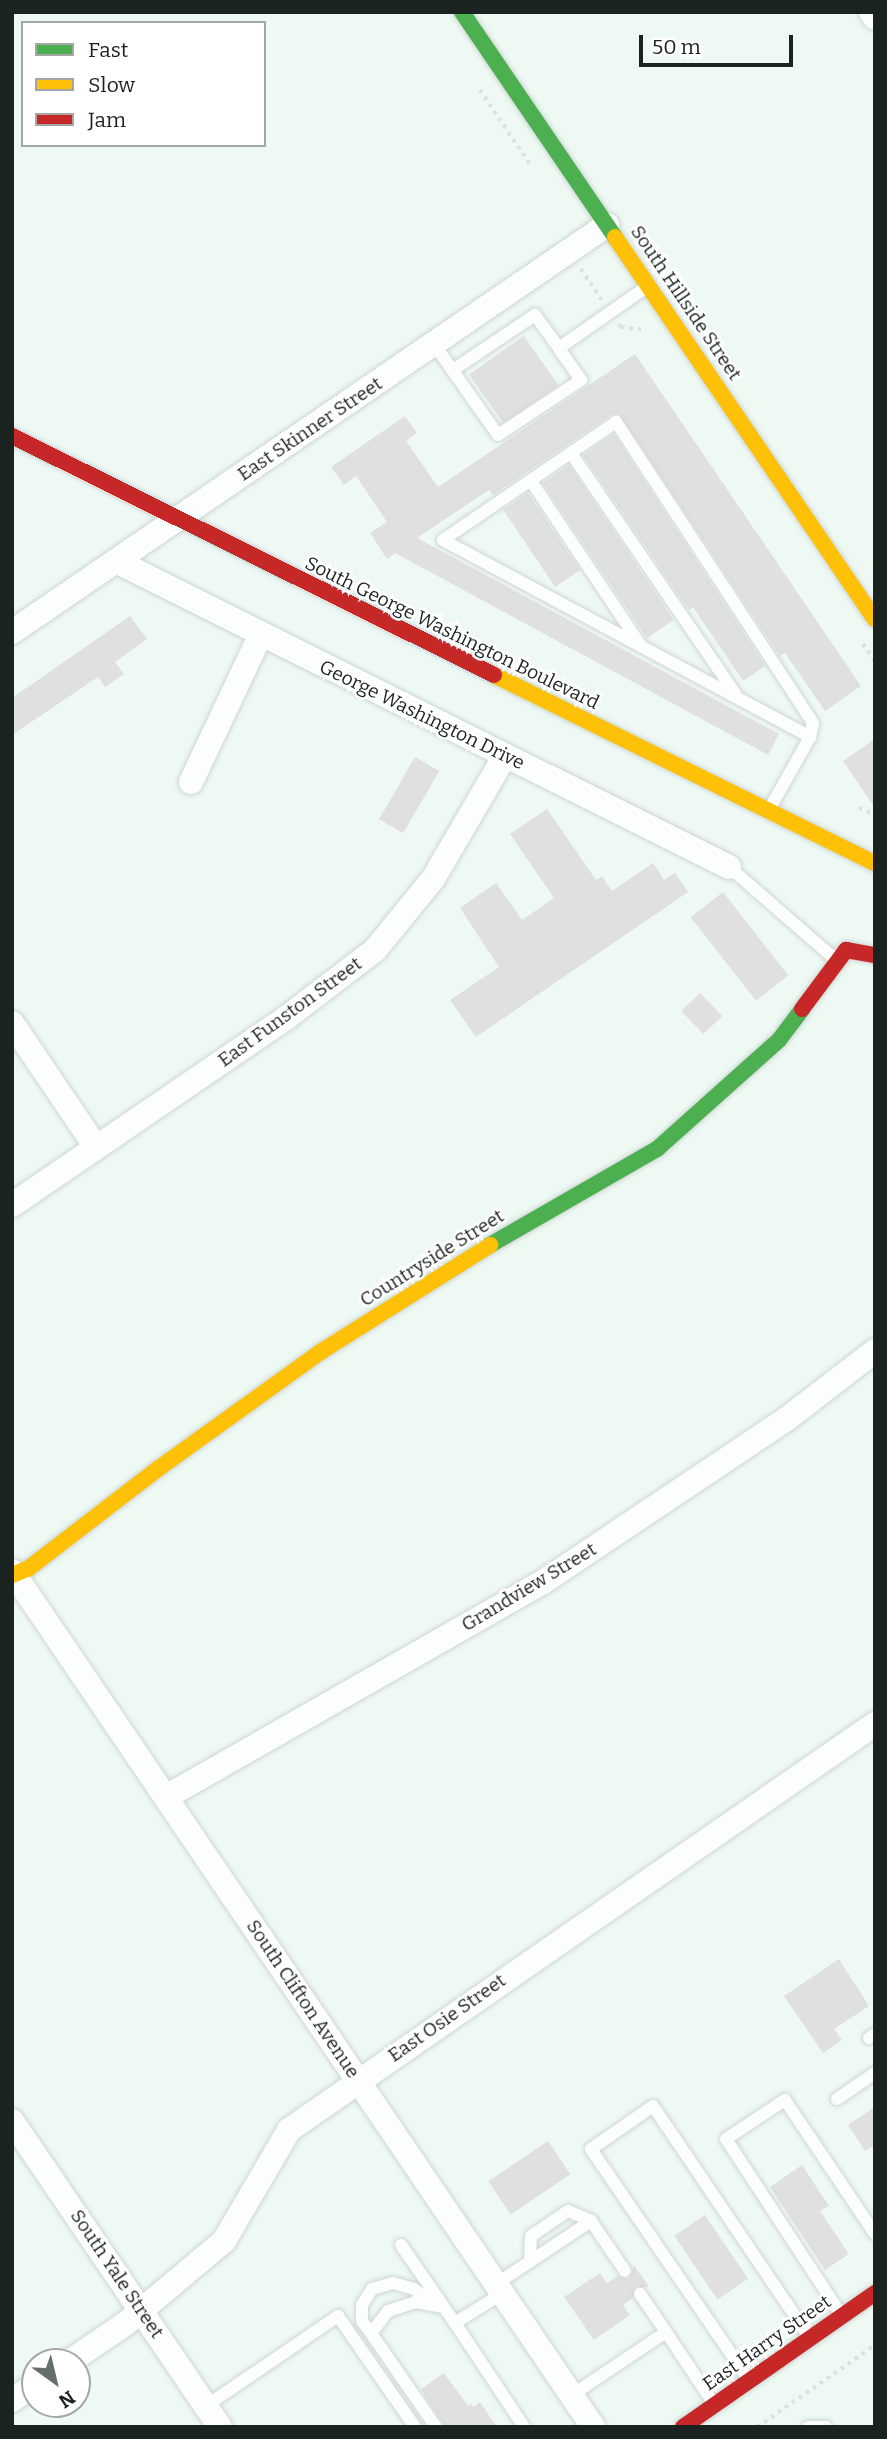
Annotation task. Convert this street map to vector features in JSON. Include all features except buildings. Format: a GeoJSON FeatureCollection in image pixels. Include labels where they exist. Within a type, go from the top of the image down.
{"type":"FeatureCollection","features":[{"type":"Feature","properties":{"kind":"street","name":"South Hillside Street"},"geometry":{"type":"LineString","coordinates":[[462,12],[875,619]]}},
{"type":"Feature","properties":{"kind":"street"},"geometry":{"type":"LineString","coordinates":[[871,12],[875,18]]}},
{"type":"Feature","properties":{"kind":"street","name":"East Skinner Street"},"geometry":{"type":"LineString","coordinates":[[12,632],[607,225]]}},
{"type":"Feature","properties":{"kind":"street","name":"South George Washington Boulevard"},"geometry":{"type":"LineString","coordinates":[[12,436],[875,863]]}},
{"type":"Feature","properties":{"kind":"street","name":"George Washington Drive"},"geometry":{"type":"LineString","coordinates":[[116,561],[729,867]]}},
{"type":"Feature","properties":{"kind":"street"},"geometry":{"type":"LineString","coordinates":[[191,782],[261,634]]}},
{"type":"Feature","properties":{"kind":"street","name":"East Funston Street"},"geometry":{"type":"LineString","coordinates":[[12,1205],[286,1018],[374,950],[433,879],[505,756]]}},
{"type":"Feature","properties":{"kind":"street"},"geometry":{"type":"LineString","coordinates":[[842,955],[875,955]]}},
{"type":"Feature","properties":{"kind":"street","name":"Countryside Street"},"geometry":{"type":"LineString","coordinates":[[13,1574],[29,1567],[159,1468],[322,1351],[473,1255],[657,1149],[779,1040],[842,955]]}},
{"type":"Feature","properties":{"kind":"street"},"geometry":{"type":"LineString","coordinates":[[12,1023],[96,1147]]}},
{"type":"Feature","properties":{"kind":"street","name":"Grandview Street"},"geometry":{"type":"LineString","coordinates":[[166,1797],[543,1582],[788,1418],[875,1351]]}},
{"type":"Feature","properties":{"kind":"street","name":"South Clifton Avenue"},"geometry":{"type":"LineString","coordinates":[[13,1574],[593,2427]]}},
{"type":"Feature","properties":{"kind":"street","name":"East Osie Street"},"geometry":{"type":"LineString","coordinates":[[89,2348],[142,2310],[224,2241],[289,2130],[357,2080],[875,1724]]}},
{"type":"Feature","properties":{"kind":"street","name":"South Yale Street"},"geometry":{"type":"LineString","coordinates":[[12,2121],[220,2427]]}},
{"type":"Feature","properties":{"kind":"street","name":"East Harry Street"},"geometry":{"type":"LineString","coordinates":[[683,2427],[875,2294]]}},
{"type":"Feature","properties":{"kind":"lane"},"geometry":{"type":"LineString","coordinates":[[559,348],[648,286]]}},
{"type":"Feature","properties":{"kind":"lane"},"geometry":{"type":"LineString","coordinates":[[434,344],[498,435],[580,380],[535,315],[453,370]]}},
{"type":"Feature","properties":{"kind":"lane"},"geometry":{"type":"LineString","coordinates":[[768,812],[810,737],[813,723],[616,422],[443,540],[810,737]]}},
{"type":"Feature","properties":{"kind":"lane"},"geometry":{"type":"LineString","coordinates":[[571,453],[737,696]]}},
{"type":"Feature","properties":{"kind":"lane"},"geometry":{"type":"LineString","coordinates":[[531,481],[640,644]]}},
{"type":"Feature","properties":{"kind":"lane"},"geometry":{"type":"LineString","coordinates":[[729,867],[842,955]]}},
{"type":"Feature","properties":{"kind":"lane"},"geometry":{"type":"LineString","coordinates":[[837,2099],[875,2073]]}},
{"type":"Feature","properties":{"kind":"lane"},"geometry":{"type":"LineString","coordinates":[[842,2316],[726,2139],[785,2100],[875,2234]]}},
{"type":"Feature","properties":{"kind":"lane"},"geometry":{"type":"LineString","coordinates":[[749,2381],[590,2149],[653,2106],[811,2338]]}},
{"type":"Feature","properties":{"kind":"lane"},"geometry":{"type":"LineString","coordinates":[[530,2262],[531,2236],[568,2211],[591,2221],[625,2271]]}},
{"type":"Feature","properties":{"kind":"lane"},"geometry":{"type":"LineString","coordinates":[[455,2323],[530,2262],[591,2221]]}},
{"type":"Feature","properties":{"kind":"lane"},"geometry":{"type":"LineString","coordinates":[[401,2245],[439,2305],[455,2323],[524,2427]]}},
{"type":"Feature","properties":{"kind":"lane"},"geometry":{"type":"LineString","coordinates":[[436,2427],[362,2321],[362,2305],[372,2289],[393,2283],[414,2289],[439,2305]]}},
{"type":"Feature","properties":{"kind":"lane"},"geometry":{"type":"LineString","coordinates":[[640,2294],[715,2405]]}},
{"type":"Feature","properties":{"kind":"lane"},"geometry":{"type":"LineString","coordinates":[[371,2333],[388,2311],[415,2302],[439,2305]]}},
{"type":"Feature","properties":{"kind":"lane"},"geometry":{"type":"LineString","coordinates":[[206,2406],[338,2316],[415,2427]]}},
{"type":"Feature","properties":{"kind":"lane"},"geometry":{"type":"LineString","coordinates":[[572,2395],[666,2332]]}},
{"type":"Feature","properties":{"kind":"lane"},"geometry":{"type":"LineString","coordinates":[[808,2427],[826,2427]]}},
{"type":"Feature","properties":{"kind":"path"},"geometry":{"type":"LineString","coordinates":[[859,808],[875,814]]}},
{"type":"Feature","properties":{"kind":"path"},"geometry":{"type":"LineString","coordinates":[[757,2427],[875,2346]]}},
{"type":"Feature","properties":{"kind":"traffic: fast"},"geometry":{"type":"LineString","coordinates":[[462,12],[615,237]]}},
{"type":"Feature","properties":{"kind":"traffic: fast"},"geometry":{"type":"LineString","coordinates":[[490,1245],[657,1149],[779,1040],[802,1009]]}},
{"type":"Feature","properties":{"kind":"traffic: slow"},"geometry":{"type":"LineString","coordinates":[[615,237],[875,619]]}},
{"type":"Feature","properties":{"kind":"traffic: slow"},"geometry":{"type":"LineString","coordinates":[[494,675],[875,863]]}},
{"type":"Feature","properties":{"kind":"traffic: slow"},"geometry":{"type":"LineString","coordinates":[[12,1575],[29,1568],[159,1468],[322,1351],[490,1245]]}},
{"type":"Feature","properties":{"kind":"traffic: jam"},"geometry":{"type":"LineString","coordinates":[[12,436],[494,675]]}},
{"type":"Feature","properties":{"kind":"traffic: jam"},"geometry":{"type":"LineString","coordinates":[[802,1009],[846,950],[875,955]]}},
{"type":"Feature","properties":{"kind":"traffic: jam"},"geometry":{"type":"LineString","coordinates":[[683,2427],[875,2293]]}}]}
